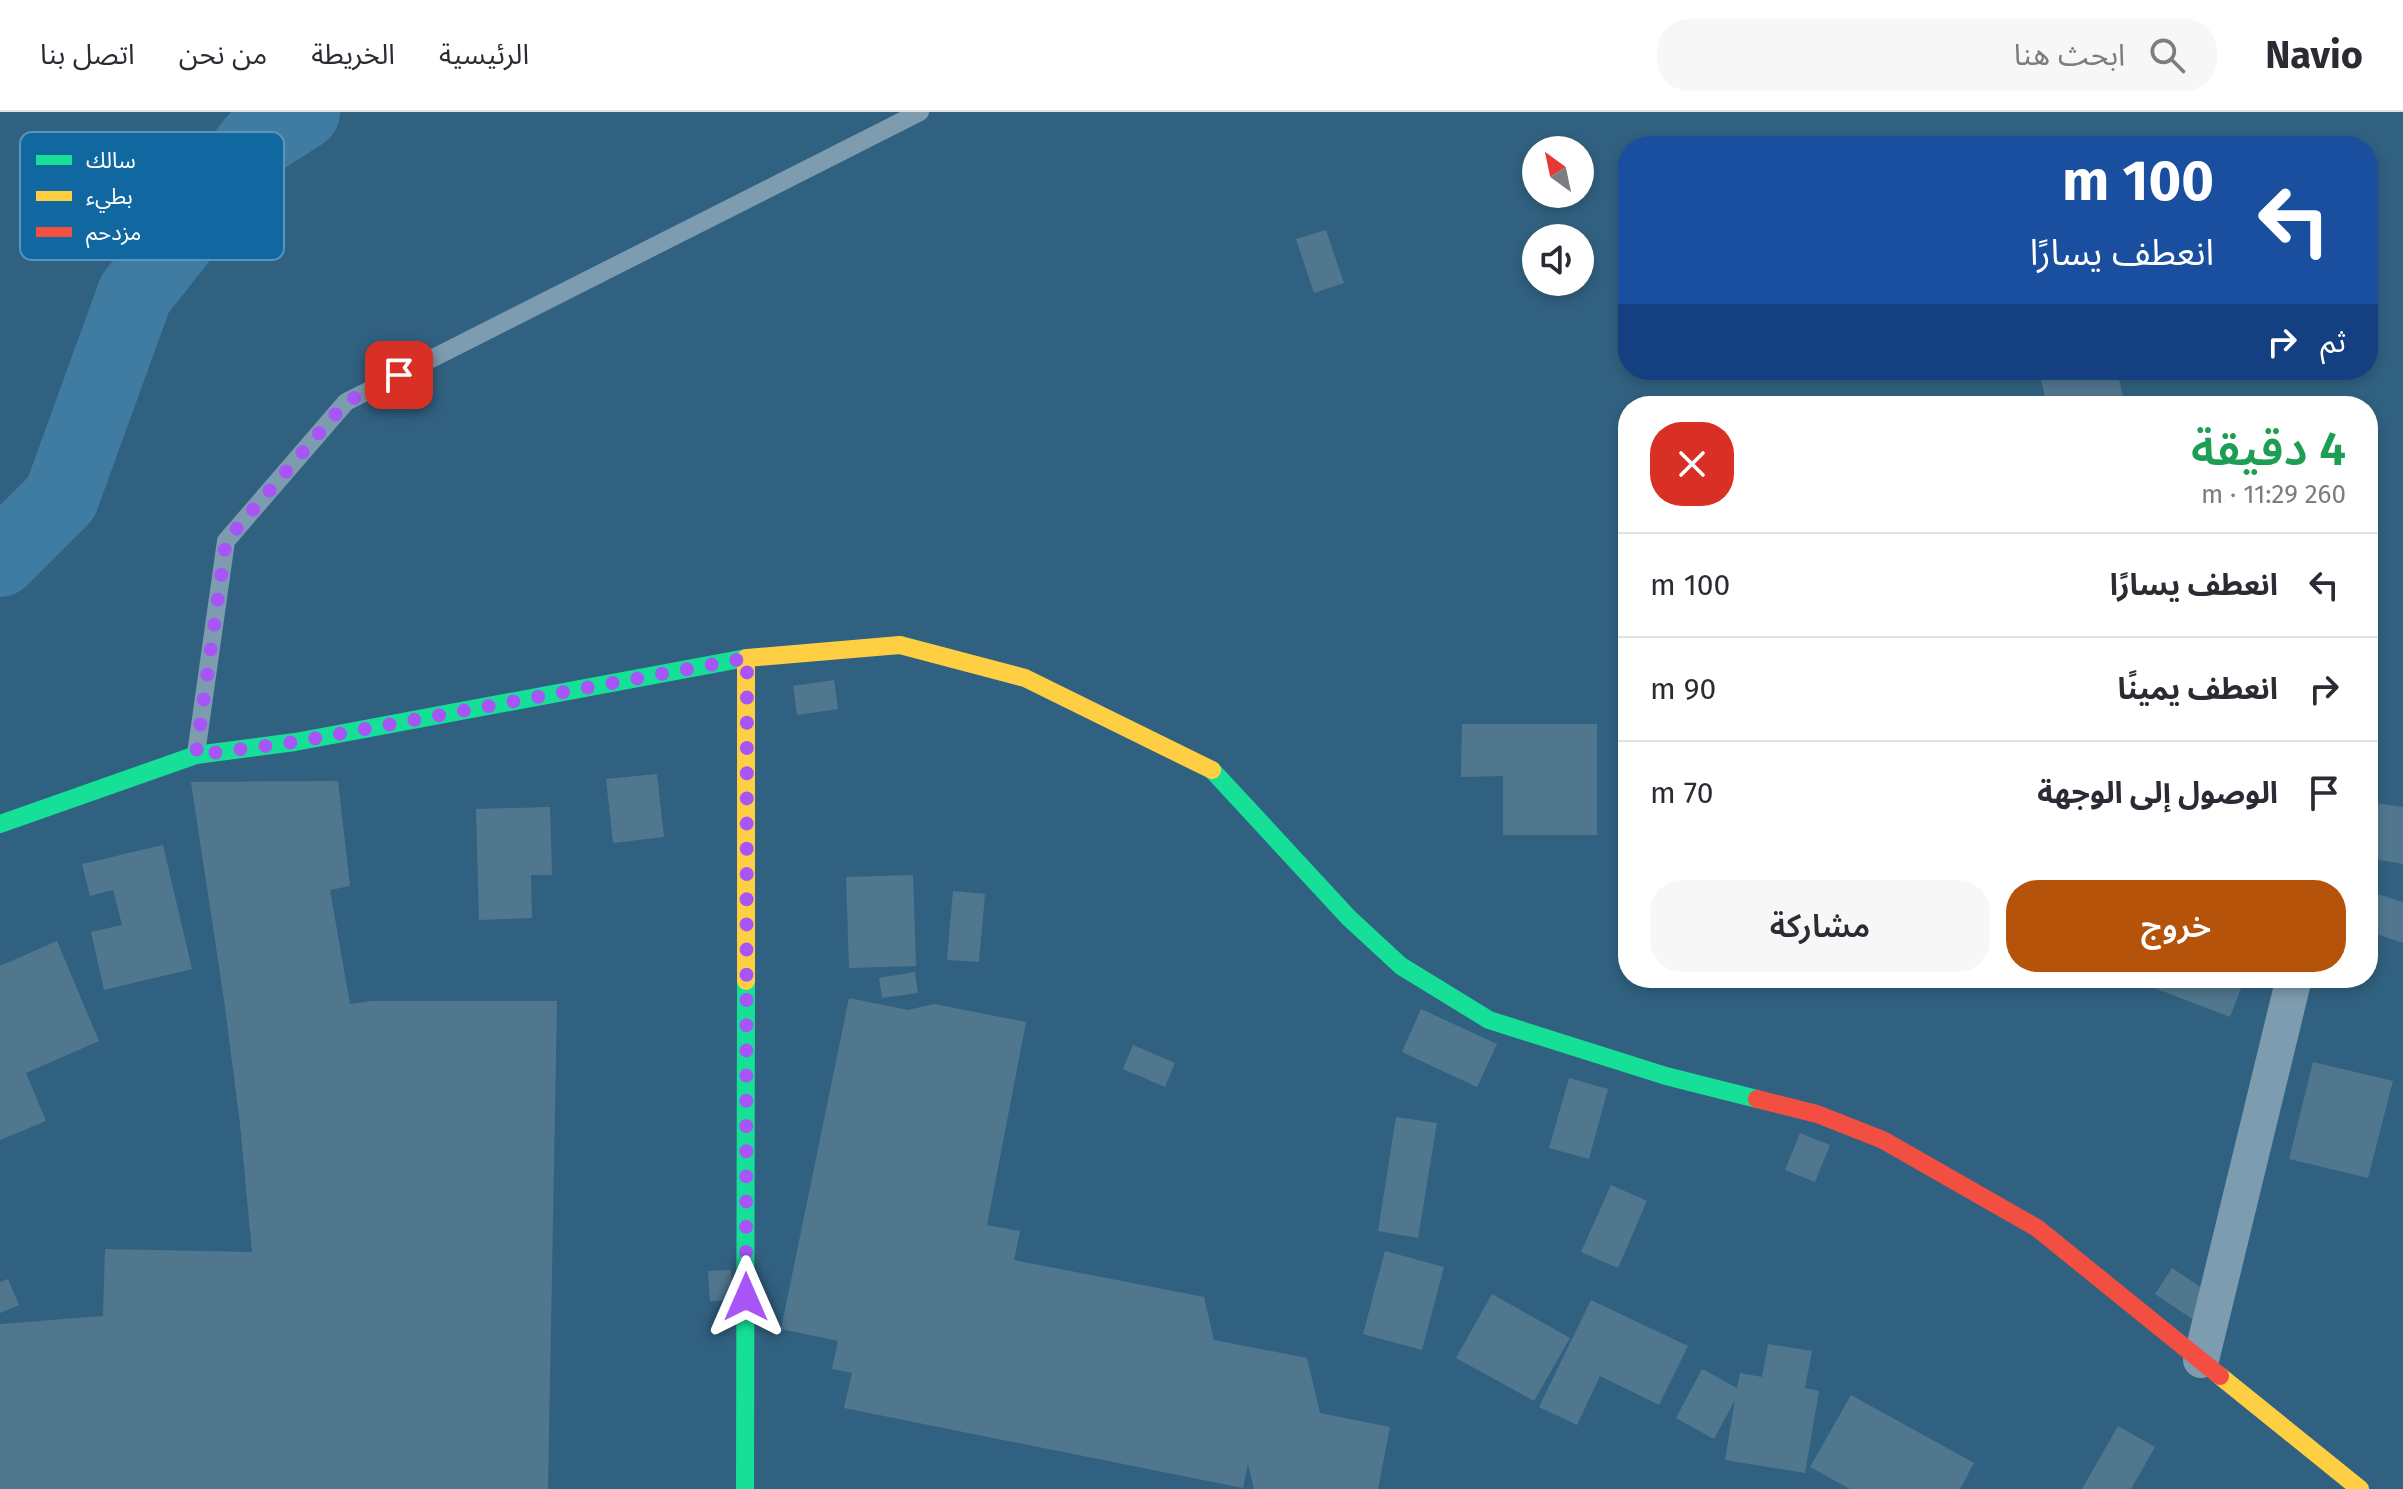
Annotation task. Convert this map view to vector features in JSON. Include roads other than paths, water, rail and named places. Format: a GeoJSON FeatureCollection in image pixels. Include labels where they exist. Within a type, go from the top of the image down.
{"type":"FeatureCollection","features":[{"type":"Feature","properties":{"kind":"street"},"geometry":{"type":"LineString","coordinates":[[0,824],[196,755],[295,742],[747,658],[900,645],[1025,678],[1210,767],[1349,918],[1401,966],[1489,1020],[1666,1076],[1817,1114],[1883,1140],[2037,1228],[2360,1489]]}},
{"type":"Feature","properties":{"kind":"street"},"geometry":{"type":"LineString","coordinates":[[745,1489],[747,658]]}},
{"type":"Feature","properties":{"kind":"street"},"geometry":{"type":"LineString","coordinates":[[2201,1360],[2292,988]]}},
{"type":"Feature","properties":{"kind":"lane"},"geometry":{"type":"LineString","coordinates":[[196,755],[226,541],[346,402],[920,112]]}},
{"type":"Feature","properties":{"kind":"waterway"},"geometry":{"type":"LineString","coordinates":[[271,132],[302,112]]}},
{"type":"Feature","properties":{"kind":"waterway"},"geometry":{"type":"LineString","coordinates":[[0,559],[61,498],[135,294],[162,260]]}}]}
